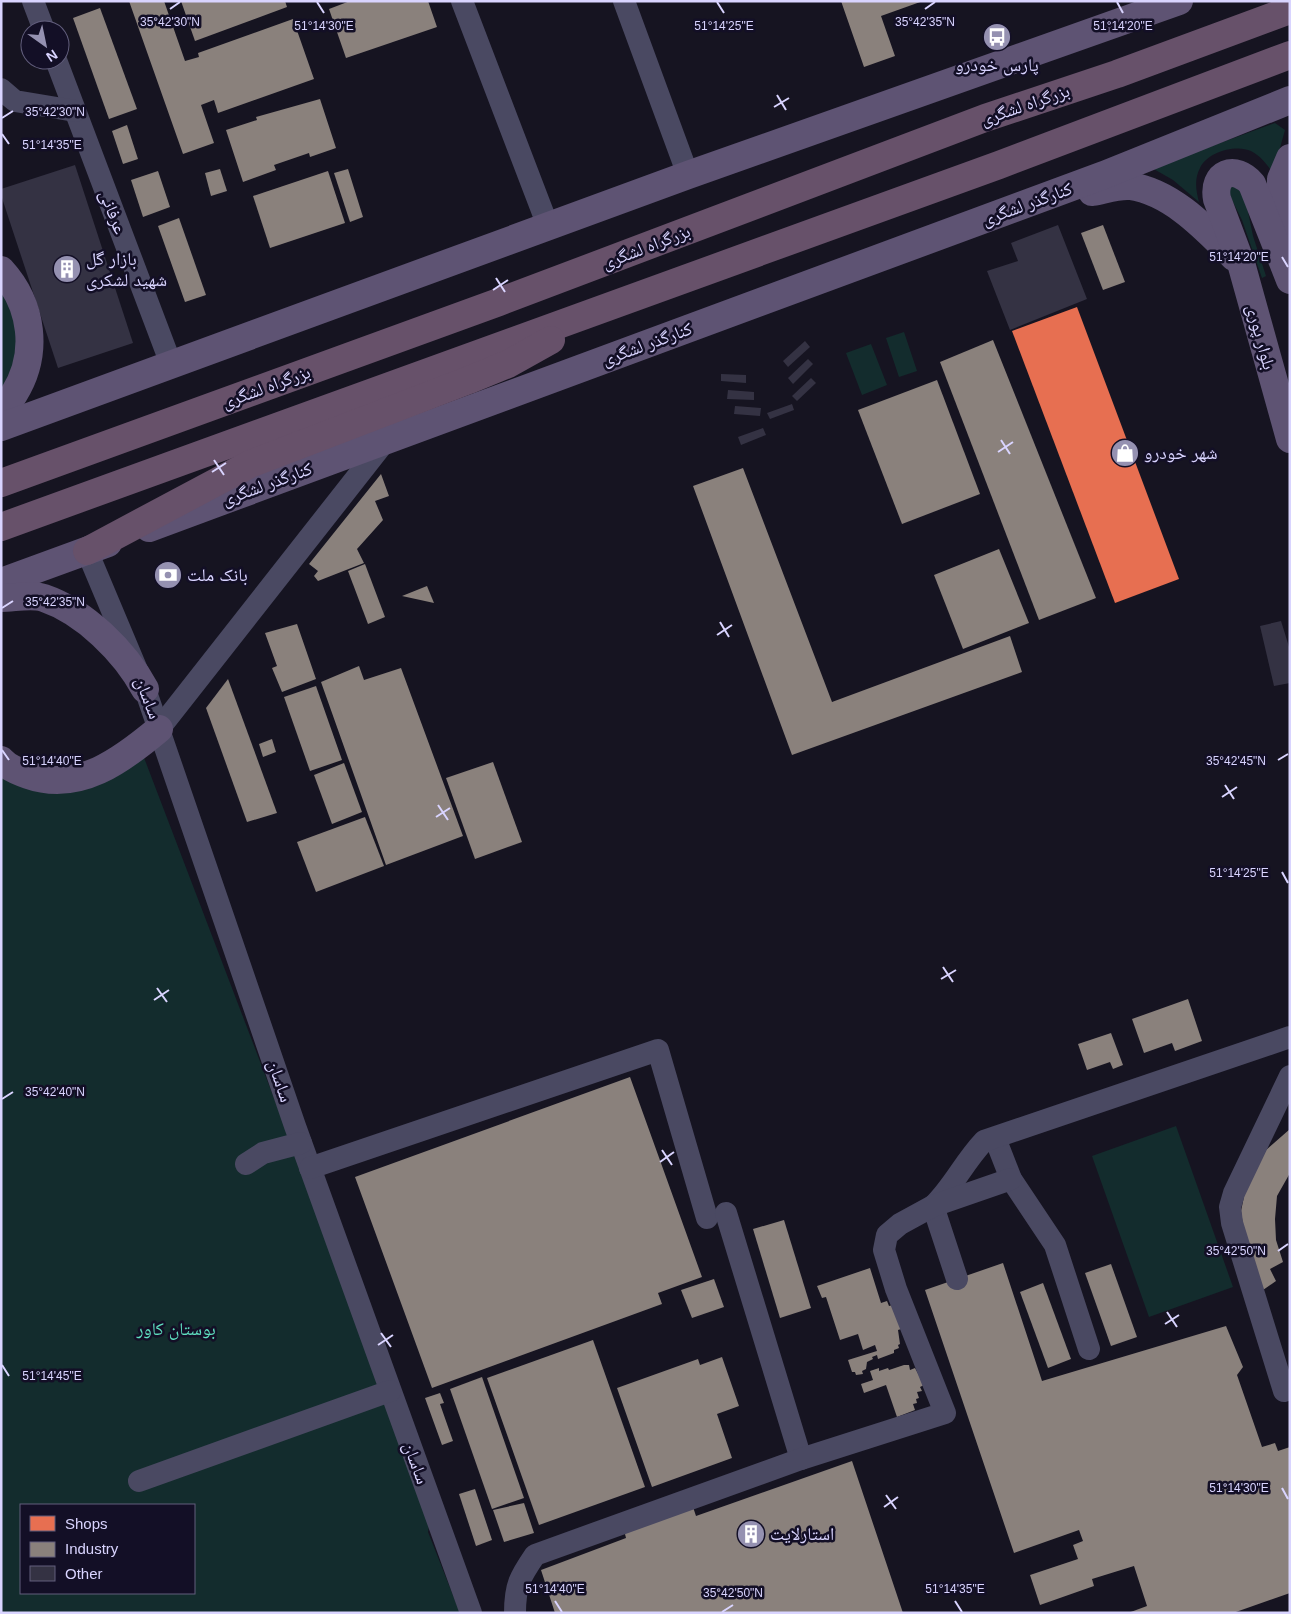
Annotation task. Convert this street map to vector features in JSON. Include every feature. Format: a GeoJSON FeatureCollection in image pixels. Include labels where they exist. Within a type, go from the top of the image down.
{"type":"FeatureCollection","features":[{"type":"Feature","properties":{"kind":"highway","name":"بزرگراه لشگری"},"geometry":{"type":"LineString","coordinates":[[1,483],[499,302],[985,118],[1117,74],[1290,10]]}},
{"type":"Feature","properties":{"kind":"highway"},"geometry":{"type":"LineString","coordinates":[[1,526],[999,165],[1290,54]]}},
{"type":"Feature","properties":{"kind":"highway"},"geometry":{"type":"LineString","coordinates":[[87,551],[250,464],[508,364],[628,298]]}},
{"type":"Feature","properties":{"kind":"main road"},"geometry":{"type":"LineString","coordinates":[[1,426],[688,175],[1179,1]]}},
{"type":"Feature","properties":{"kind":"main road","name":"کنارگذر لشگری"},"geometry":{"type":"LineString","coordinates":[[1,582],[1104,175],[1290,100]]}},
{"type":"Feature","properties":{"kind":"main road"},"geometry":{"type":"LineString","coordinates":[[1290,158],[1280,187],[1280,254],[1290,280]]}},
{"type":"Feature","properties":{"kind":"main road","name":"بلوار پوری"},"geometry":{"type":"LineString","coordinates":[[1280,254],[1252,184],[1245,176],[1232,172],[1219,180],[1215,188],[1241,263],[1290,439]]}},
{"type":"Feature","properties":{"kind":"main road"},"geometry":{"type":"LineString","coordinates":[[1035,200],[1129,186],[1158,194],[1203,226],[1241,263]]}},
{"type":"Feature","properties":{"kind":"main road"},"geometry":{"type":"LineString","coordinates":[[1,270],[16,288],[27,312],[30,347],[28,365],[21,382],[1,413]]}},
{"type":"Feature","properties":{"kind":"main road"},"geometry":{"type":"LineString","coordinates":[[1,598],[42,598],[67,610],[112,643],[134,668],[145,689]]}},
{"type":"Feature","properties":{"kind":"main road"},"geometry":{"type":"LineString","coordinates":[[1,760],[20,772],[40,779],[72,779],[88,776],[110,766],[137,748],[159,728]]}},
{"type":"Feature","properties":{"kind":"street"},"geometry":{"type":"LineString","coordinates":[[33,1],[40,20]]}},
{"type":"Feature","properties":{"kind":"street"},"geometry":{"type":"LineString","coordinates":[[462,1],[548,226]]}},
{"type":"Feature","properties":{"kind":"street"},"geometry":{"type":"LineString","coordinates":[[624,1],[688,175]]}},
{"type":"Feature","properties":{"kind":"street","name":"عرفانی"},"geometry":{"type":"LineString","coordinates":[[60,70],[171,364]]}},
{"type":"Feature","properties":{"kind":"street"},"geometry":{"type":"LineString","coordinates":[[1,89],[16,101],[75,111]]}},
{"type":"Feature","properties":{"kind":"street"},"geometry":{"type":"LineString","coordinates":[[159,728],[386,440]]}},
{"type":"Feature","properties":{"kind":"street","name":"ساسان"},"geometry":{"type":"LineString","coordinates":[[87,551],[145,689],[310,1168],[471,1613]]}},
{"type":"Feature","properties":{"kind":"street"},"geometry":{"type":"LineString","coordinates":[[933,1206],[944,1196],[967,1159],[984,1141],[1290,1037]]}},
{"type":"Feature","properties":{"kind":"street"},"geometry":{"type":"LineString","coordinates":[[310,1168],[658,1050],[802,1458]]}},
{"type":"Feature","properties":{"kind":"street"},"geometry":{"type":"LineString","coordinates":[[1284,1391],[1232,1222],[1230,1207],[1234,1193],[1290,1076]]}},
{"type":"Feature","properties":{"kind":"street"},"geometry":{"type":"LineString","coordinates":[[995,1138],[1011,1179],[1055,1245],[1089,1349]]}},
{"type":"Feature","properties":{"kind":"street"},"geometry":{"type":"LineString","coordinates":[[246,1164],[263,1153],[301,1142]]}},
{"type":"Feature","properties":{"kind":"street"},"geometry":{"type":"LineString","coordinates":[[515,1613],[515,1592],[522,1574],[535,1555],[802,1458],[946,1413],[896,1289],[884,1250],[887,1235],[900,1224],[933,1206],[1011,1179]]}},
{"type":"Feature","properties":{"kind":"street"},"geometry":{"type":"LineString","coordinates":[[933,1206],[957,1279]]}},
{"type":"Feature","properties":{"kind":"street"},"geometry":{"type":"LineString","coordinates":[[139,1481],[390,1391]]}},
{"type":"Feature","properties":{"kind":"green space"},"geometry":{"type":"Polygon","coordinates":[[[1275,123],[1285,130],[1273,173],[1261,158],[1251,151],[1238,148],[1222,151],[1209,158],[1200,168],[1196,185],[1199,202],[1173,180],[1152,168],[1275,123]]]}},
{"type":"Feature","properties":{"kind":"green space"},"geometry":{"type":"Polygon","coordinates":[[[1237,180],[1246,202],[1253,236],[1266,276],[1262,278],[1242,220],[1225,186],[1237,180]]]}},
{"type":"Feature","properties":{"kind":"green space"},"geometry":{"type":"Polygon","coordinates":[[[1,277],[13,294],[21,353],[1,389],[1,277]]]}},
{"type":"Feature","properties":{"kind":"green space"},"geometry":{"type":"Polygon","coordinates":[[[904,332],[917,371],[899,377],[886,338],[904,332]]]}},
{"type":"Feature","properties":{"kind":"green space"},"geometry":{"type":"Polygon","coordinates":[[[871,344],[887,385],[862,395],[846,353],[871,344]]]}},
{"type":"Feature","properties":{"kind":"green space","name":"بوستان کاور"},"geometry":{"type":"Polygon","coordinates":[[[143,755],[285,1127],[429,1526],[428,1532],[460,1613],[1,1613],[1,767],[25,782],[143,755]]]}},
{"type":"Feature","properties":{"kind":"green space"},"geometry":{"type":"Polygon","coordinates":[[[1176,1126],[1233,1287],[1149,1317],[1092,1156],[1176,1126]]]}},
{"type":"Feature","properties":{"kind":"building: Shops"},"geometry":{"type":"Polygon","coordinates":[[[1077,307],[1179,579],[1115,603],[1012,331],[1077,307]]]}},
{"type":"Feature","properties":{"kind":"building: Industry"},"geometry":{"type":"Polygon","coordinates":[[[129,1],[164,1],[185,61],[199,57],[198,53],[293,19],[314,79],[218,113],[214,100],[201,105],[214,143],[183,154],[129,1]]]}},
{"type":"Feature","properties":{"kind":"building: Industry"},"geometry":{"type":"Polygon","coordinates":[[[181,1],[285,1],[287,7],[195,41],[181,1]]]}},
{"type":"Feature","properties":{"kind":"building: Industry"},"geometry":{"type":"Polygon","coordinates":[[[350,1],[428,1],[437,27],[346,58],[329,9],[350,1]]]}},
{"type":"Feature","properties":{"kind":"building: Industry"},"geometry":{"type":"Polygon","coordinates":[[[841,1],[923,1],[881,16],[895,56],[864,67],[841,1]]]}},
{"type":"Feature","properties":{"kind":"building: Industry"},"geometry":{"type":"Polygon","coordinates":[[[100,8],[137,109],[109,119],[73,18],[100,8]]]}},
{"type":"Feature","properties":{"kind":"building: Industry"},"geometry":{"type":"Polygon","coordinates":[[[320,99],[336,148],[310,157],[309,153],[274,165],[276,170],[243,182],[226,130],[257,120],[256,117],[320,99]]]}},
{"type":"Feature","properties":{"kind":"building: Industry"},"geometry":{"type":"Polygon","coordinates":[[[127,125],[138,159],[123,164],[112,131],[127,125]]]}},
{"type":"Feature","properties":{"kind":"building: Industry"},"geometry":{"type":"Polygon","coordinates":[[[220,169],[227,191],[211,196],[205,173],[220,169]]]}},
{"type":"Feature","properties":{"kind":"building: Industry"},"geometry":{"type":"Polygon","coordinates":[[[348,169],[363,217],[350,222],[334,173],[348,169]]]}},
{"type":"Feature","properties":{"kind":"building: Industry"},"geometry":{"type":"Polygon","coordinates":[[[158,171],[170,207],[143,217],[131,180],[158,171]]]}},
{"type":"Feature","properties":{"kind":"building: Industry"},"geometry":{"type":"Polygon","coordinates":[[[328,171],[345,223],[270,248],[253,196],[328,171]]]}},
{"type":"Feature","properties":{"kind":"building: Industry"},"geometry":{"type":"Polygon","coordinates":[[[179,218],[206,295],[185,302],[158,226],[179,218]]]}},
{"type":"Feature","properties":{"kind":"building: Industry"},"geometry":{"type":"Polygon","coordinates":[[[1103,225],[1125,282],[1103,290],[1081,233],[1103,225]]]}},
{"type":"Feature","properties":{"kind":"building: Industry"},"geometry":{"type":"Polygon","coordinates":[[[993,340],[1096,598],[1039,620],[940,362],[993,340]]]}},
{"type":"Feature","properties":{"kind":"building: Industry"},"geometry":{"type":"Polygon","coordinates":[[[937,380],[980,494],[902,524],[858,410],[937,380]]]}},
{"type":"Feature","properties":{"kind":"building: Industry"},"geometry":{"type":"Polygon","coordinates":[[[743,468],[832,702],[1010,636],[1022,672],[792,755],[693,486],[743,468]]]}},
{"type":"Feature","properties":{"kind":"building: Industry"},"geometry":{"type":"Polygon","coordinates":[[[381,474],[389,496],[375,501],[383,520],[357,549],[364,563],[318,581],[314,576],[318,571],[309,564],[381,474]]]}},
{"type":"Feature","properties":{"kind":"building: Industry"},"geometry":{"type":"Polygon","coordinates":[[[999,549],[1029,623],[963,649],[934,575],[999,549]]]}},
{"type":"Feature","properties":{"kind":"building: Industry"},"geometry":{"type":"Polygon","coordinates":[[[365,564],[385,617],[368,624],[348,571],[365,564]]]}},
{"type":"Feature","properties":{"kind":"building: Industry"},"geometry":{"type":"Polygon","coordinates":[[[427,586],[434,603],[402,596],[427,586]]]}},
{"type":"Feature","properties":{"kind":"building: Industry"},"geometry":{"type":"Polygon","coordinates":[[[297,624],[316,679],[282,692],[272,668],[277,666],[265,633],[297,624]]]}},
{"type":"Feature","properties":{"kind":"building: Industry"},"geometry":{"type":"Polygon","coordinates":[[[359,666],[364,680],[401,668],[463,836],[386,865],[321,682],[359,666]]]}},
{"type":"Feature","properties":{"kind":"building: Industry"},"geometry":{"type":"Polygon","coordinates":[[[228,679],[277,813],[247,822],[206,708],[228,679]]]}},
{"type":"Feature","properties":{"kind":"building: Industry"},"geometry":{"type":"Polygon","coordinates":[[[316,686],[342,760],[310,771],[284,697],[316,686]]]}},
{"type":"Feature","properties":{"kind":"building: Industry"},"geometry":{"type":"Polygon","coordinates":[[[272,739],[276,752],[263,757],[259,744],[272,739]]]}},
{"type":"Feature","properties":{"kind":"building: Industry"},"geometry":{"type":"Polygon","coordinates":[[[493,762],[522,842],[475,859],[446,778],[493,762]]]}},
{"type":"Feature","properties":{"kind":"building: Industry"},"geometry":{"type":"Polygon","coordinates":[[[344,763],[362,812],[332,824],[314,775],[344,763]]]}},
{"type":"Feature","properties":{"kind":"building: Industry"},"geometry":{"type":"Polygon","coordinates":[[[365,817],[384,866],[316,892],[297,842],[365,817]]]}},
{"type":"Feature","properties":{"kind":"building: Industry"},"geometry":{"type":"Polygon","coordinates":[[[1188,999],[1202,1041],[1175,1051],[1172,1043],[1144,1053],[1132,1019],[1188,999]]]}},
{"type":"Feature","properties":{"kind":"building: Industry"},"geometry":{"type":"Polygon","coordinates":[[[1111,1033],[1123,1065],[1113,1069],[1110,1062],[1087,1070],[1078,1044],[1111,1033]]]}},
{"type":"Feature","properties":{"kind":"building: Industry"},"geometry":{"type":"Polygon","coordinates":[[[630,1077],[702,1277],[658,1293],[662,1304],[432,1388],[355,1177],[630,1077]]]}},
{"type":"Feature","properties":{"kind":"building: Industry"},"geometry":{"type":"Polygon","coordinates":[[[1290,1129],[1290,1173],[1277,1196],[1275,1219],[1276,1240],[1283,1262],[1270,1269],[1276,1281],[1263,1290],[1249,1266],[1241,1211],[1245,1192],[1266,1150],[1290,1129]]]}},
{"type":"Feature","properties":{"kind":"building: Industry"},"geometry":{"type":"Polygon","coordinates":[[[784,1220],[811,1308],[780,1318],[753,1229],[784,1220]]]}},
{"type":"Feature","properties":{"kind":"building: Industry"},"geometry":{"type":"Polygon","coordinates":[[[1003,1263],[1042,1381],[1226,1326],[1243,1367],[1237,1375],[1262,1447],[1275,1443],[1278,1451],[1290,1447],[1290,1593],[1233,1613],[1128,1613],[1147,1606],[1134,1566],[1092,1579],[1094,1586],[1040,1605],[1030,1575],[1078,1559],[1073,1545],[1083,1541],[1079,1530],[1014,1553],[925,1290],[1003,1263]]]}},
{"type":"Feature","properties":{"kind":"building: Industry"},"geometry":{"type":"Polygon","coordinates":[[[1111,1264],[1137,1337],[1111,1346],[1085,1273],[1111,1264]]]}},
{"type":"Feature","properties":{"kind":"building: Industry"},"geometry":{"type":"Polygon","coordinates":[[[870,1268],[881,1303],[887,1301],[889,1306],[893,1305],[901,1329],[898,1330],[900,1344],[898,1345],[899,1348],[894,1350],[894,1353],[878,1359],[877,1355],[872,1357],[873,1359],[867,1362],[866,1369],[862,1371],[863,1374],[856,1375],[855,1372],[852,1372],[848,1360],[877,1351],[875,1345],[863,1350],[858,1334],[840,1340],[826,1297],[822,1298],[817,1286],[870,1268]]]}},
{"type":"Feature","properties":{"kind":"building: Industry"},"geometry":{"type":"Polygon","coordinates":[[[714,1279],[724,1307],[692,1318],[681,1290],[714,1279]]]}},
{"type":"Feature","properties":{"kind":"building: Industry"},"geometry":{"type":"Polygon","coordinates":[[[1043,1283],[1071,1359],[1048,1368],[1020,1292],[1043,1283]]]}},
{"type":"Feature","properties":{"kind":"building: Industry"},"geometry":{"type":"Polygon","coordinates":[[[593,1340],[645,1487],[539,1525],[487,1378],[593,1340]]]}},
{"type":"Feature","properties":{"kind":"building: Industry"},"geometry":{"type":"Polygon","coordinates":[[[722,1357],[739,1406],[717,1414],[732,1458],[652,1487],[617,1388],[698,1359],[700,1365],[722,1357]]]}},
{"type":"Feature","properties":{"kind":"building: Industry"},"geometry":{"type":"Polygon","coordinates":[[[909,1365],[910,1370],[915,1368],[924,1385],[920,1387],[922,1391],[917,1392],[919,1398],[916,1399],[917,1403],[913,1404],[915,1410],[897,1417],[886,1385],[864,1393],[861,1384],[873,1380],[870,1371],[879,1368],[879,1371],[888,1368],[889,1370],[909,1365]]]}},
{"type":"Feature","properties":{"kind":"building: Industry"},"geometry":{"type":"Polygon","coordinates":[[[482,1377],[524,1498],[492,1509],[450,1389],[482,1377]]]}},
{"type":"Feature","properties":{"kind":"building: Industry"},"geometry":{"type":"Polygon","coordinates":[[[440,1393],[444,1403],[440,1404],[453,1441],[442,1445],[425,1398],[440,1393]]]}},
{"type":"Feature","properties":{"kind":"building: Industry","name":"استارلایت"},"geometry":{"type":"Polygon","coordinates":[[[852,1461],[903,1613],[555,1613],[541,1570],[626,1538],[624,1530],[693,1507],[696,1516],[852,1461]]]}},
{"type":"Feature","properties":{"kind":"building: Industry"},"geometry":{"type":"Polygon","coordinates":[[[475,1489],[492,1540],[476,1546],[459,1494],[475,1489]]]}},
{"type":"Feature","properties":{"kind":"building: Industry"},"geometry":{"type":"Polygon","coordinates":[[[524,1503],[534,1533],[504,1542],[493,1510],[524,1503]]]}},
{"type":"Feature","properties":{"kind":"building: Other","name":"بازار گل شهید لشکری"},"geometry":{"type":"Polygon","coordinates":[[[75,165],[133,343],[58,368],[1,195],[1,189],[75,165]]]}},
{"type":"Feature","properties":{"kind":"building: Other"},"geometry":{"type":"Polygon","coordinates":[[[1058,225],[1087,299],[1010,330],[987,271],[1018,261],[1011,243],[1058,225]]]}},
{"type":"Feature","properties":{"kind":"building: Other"},"geometry":{"type":"Polygon","coordinates":[[[805,341],[810,347],[788,367],[783,361],[805,341]]]}},
{"type":"Feature","properties":{"kind":"building: Other"},"geometry":{"type":"Polygon","coordinates":[[[808,359],[813,364],[793,384],[788,378],[808,359]]]}},
{"type":"Feature","properties":{"kind":"building: Other"},"geometry":{"type":"Polygon","coordinates":[[[721,374],[746,375],[746,383],[721,381],[721,374]]]}},
{"type":"Feature","properties":{"kind":"building: Other"},"geometry":{"type":"Polygon","coordinates":[[[811,378],[816,383],[797,401],[792,396],[811,378]]]}},
{"type":"Feature","properties":{"kind":"building: Other"},"geometry":{"type":"Polygon","coordinates":[[[728,390],[754,392],[754,400],[727,399],[728,390]]]}},
{"type":"Feature","properties":{"kind":"building: Other"},"geometry":{"type":"Polygon","coordinates":[[[792,404],[794,410],[770,419],[767,413],[792,404]]]}},
{"type":"Feature","properties":{"kind":"building: Other"},"geometry":{"type":"Polygon","coordinates":[[[735,406],[761,408],[760,416],[734,414],[735,406]]]}},
{"type":"Feature","properties":{"kind":"building: Other"},"geometry":{"type":"Polygon","coordinates":[[[763,428],[766,435],[741,445],[738,437],[763,428]]]}},
{"type":"Feature","properties":{"kind":"building: Other"},"geometry":{"type":"Polygon","coordinates":[[[1281,621],[1290,650],[1290,683],[1274,686],[1260,626],[1281,621]]]}},
{"type":"Feature","properties":{"kind":"place","name":"پارس خودرو"},"geometry":{"type":"Point","coordinates":[997,37]}},
{"type":"Feature","properties":{"kind":"place","name":"بازار گل شهید لشکری"},"geometry":{"type":"Point","coordinates":[67,269]}},
{"type":"Feature","properties":{"kind":"place","name":"شهر خودرو"},"geometry":{"type":"Point","coordinates":[1125,453]}},
{"type":"Feature","properties":{"kind":"place","name":"بانک ملت"},"geometry":{"type":"Point","coordinates":[168,575]}},
{"type":"Feature","properties":{"kind":"place","name":"استارلایت"},"geometry":{"type":"Point","coordinates":[751,1534]}}]}
